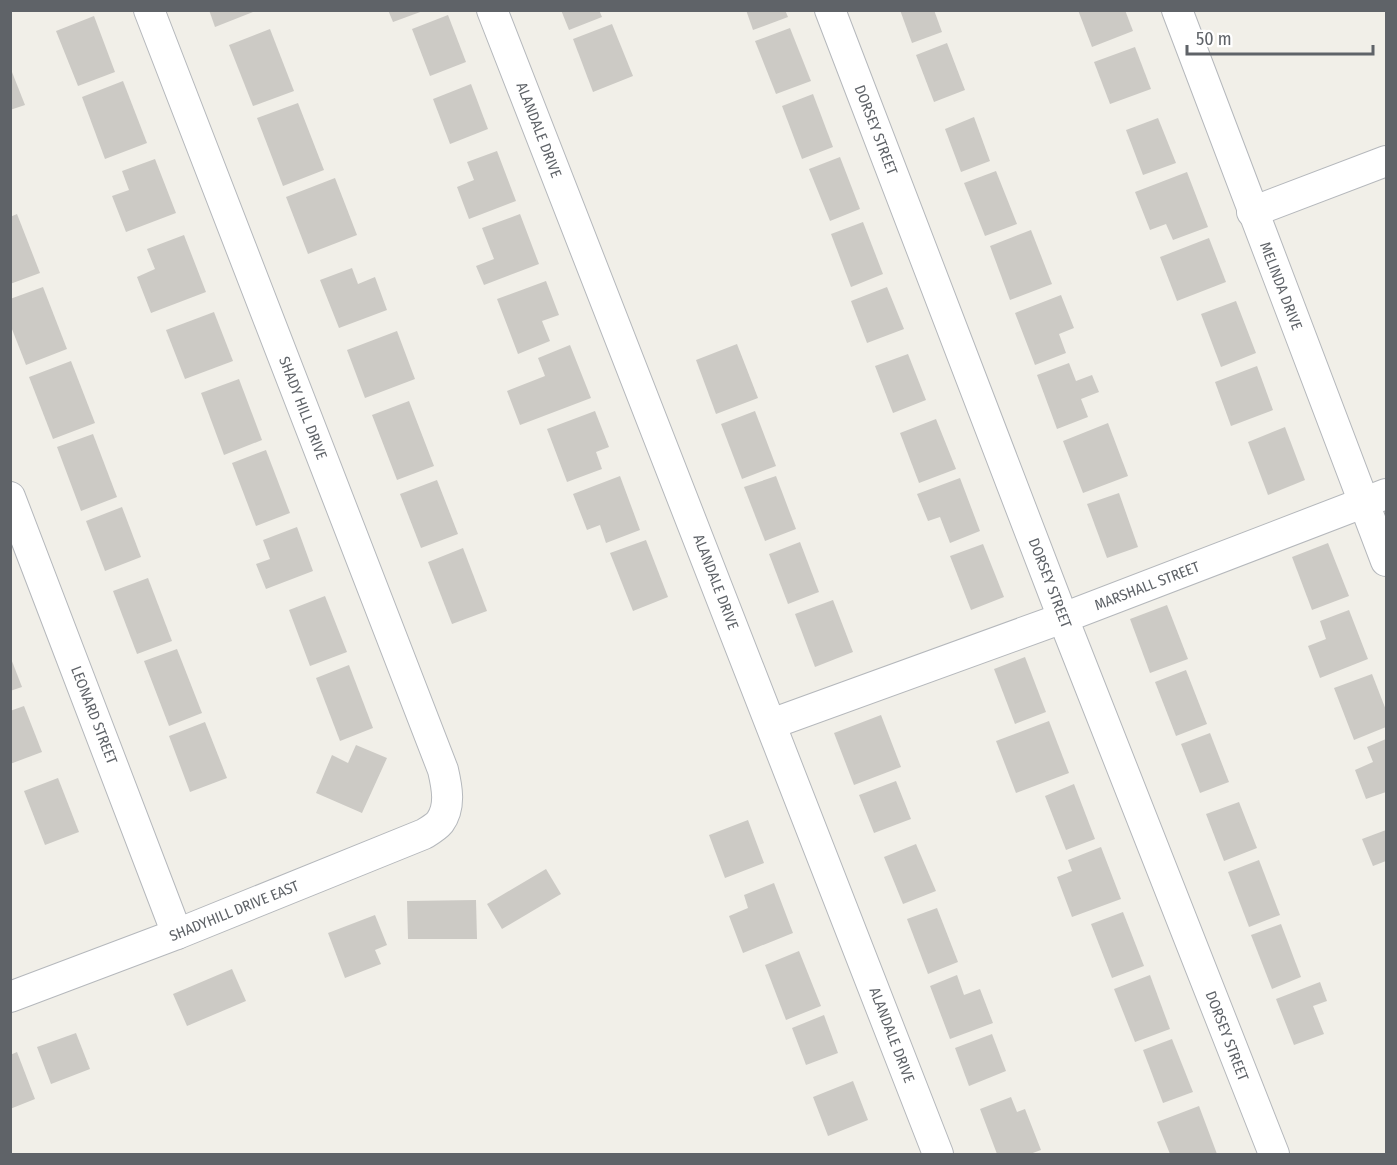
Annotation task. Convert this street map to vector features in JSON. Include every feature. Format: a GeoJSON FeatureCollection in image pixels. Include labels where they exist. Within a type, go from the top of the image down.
{"type":"FeatureCollection","features":[{"type":"Feature","properties":{"kind":"street","name":"SHADY HILL DRIVE"},"geometry":{"type":"LineString","coordinates":[[149,10],[443,770],[447,789],[446,808]]}},
{"type":"Feature","properties":{"kind":"street","name":"ALANDALE DRIVE"},"geometry":{"type":"LineString","coordinates":[[492,10],[938,1155]]}},
{"type":"Feature","properties":{"kind":"street","name":"DORSEY STREET"},"geometry":{"type":"LineString","coordinates":[[830,10],[1063,618],[1274,1155]]}},
{"type":"Feature","properties":{"kind":"street","name":"MELINDA DRIVE"},"geometry":{"type":"LineString","coordinates":[[1177,10],[1252,212],[1375,499],[1386,561]]}},
{"type":"Feature","properties":{"kind":"street"},"geometry":{"type":"LineString","coordinates":[[1252,212],[1386,161]]}},
{"type":"Feature","properties":{"kind":"street","name":"LEONARD STREET"},"geometry":{"type":"LineString","coordinates":[[10,497],[177,934]]}},
{"type":"Feature","properties":{"kind":"street","name":"MARSHALL STREET"},"geometry":{"type":"LineString","coordinates":[[771,724],[1063,618],[1375,499]]}},
{"type":"Feature","properties":{"kind":"street","name":"SHADYHILL DRIVE EAST"},"geometry":{"type":"LineString","coordinates":[[10,998],[177,934],[424,834],[439,824],[446,808]]}},
{"type":"Feature","properties":{"kind":"building"},"geometry":{"type":"Polygon","coordinates":[[[209,10],[253,10],[253,12],[215,27],[209,10]]]}},
{"type":"Feature","properties":{"kind":"building"},"geometry":{"type":"Polygon","coordinates":[[[388,10],[423,10],[423,11],[393,22],[388,10]]]}},
{"type":"Feature","properties":{"kind":"building"},"geometry":{"type":"Polygon","coordinates":[[[561,10],[599,10],[602,17],[569,30],[561,10]]]}},
{"type":"Feature","properties":{"kind":"building"},"geometry":{"type":"Polygon","coordinates":[[[746,10],[785,10],[788,17],[753,30],[746,10]]]}},
{"type":"Feature","properties":{"kind":"building"},"geometry":{"type":"Polygon","coordinates":[[[900,10],[934,10],[942,32],[912,43],[900,10]]]}},
{"type":"Feature","properties":{"kind":"building"},"geometry":{"type":"Polygon","coordinates":[[[1078,10],[1125,10],[1133,31],[1092,47],[1078,10]]]}},
{"type":"Feature","properties":{"kind":"building"},"geometry":{"type":"Polygon","coordinates":[[[448,15],[466,62],[430,76],[412,29],[448,15]]]}},
{"type":"Feature","properties":{"kind":"building"},"geometry":{"type":"Polygon","coordinates":[[[94,16],[115,72],[78,86],[56,31],[94,16]]]}},
{"type":"Feature","properties":{"kind":"building"},"geometry":{"type":"Polygon","coordinates":[[[612,24],[633,76],[593,92],[573,39],[612,24]]]}},
{"type":"Feature","properties":{"kind":"building"},"geometry":{"type":"Polygon","coordinates":[[[790,28],[811,81],[776,94],[755,41],[790,28]]]}},
{"type":"Feature","properties":{"kind":"building"},"geometry":{"type":"Polygon","coordinates":[[[270,29],[294,91],[253,106],[229,45],[270,29]]]}},
{"type":"Feature","properties":{"kind":"building"},"geometry":{"type":"Polygon","coordinates":[[[947,43],[965,90],[934,102],[916,55],[947,43]]]}},
{"type":"Feature","properties":{"kind":"building"},"geometry":{"type":"Polygon","coordinates":[[[1135,47],[1151,89],[1110,104],[1094,62],[1135,47]]]}},
{"type":"Feature","properties":{"kind":"building"},"geometry":{"type":"Polygon","coordinates":[[[10,67],[25,105],[10,110],[10,67]]]}},
{"type":"Feature","properties":{"kind":"building"},"geometry":{"type":"Polygon","coordinates":[[[123,81],[147,143],[105,159],[82,97],[123,81]]]}},
{"type":"Feature","properties":{"kind":"building"},"geometry":{"type":"Polygon","coordinates":[[[471,84],[488,129],[450,144],[433,99],[471,84]]]}},
{"type":"Feature","properties":{"kind":"building"},"geometry":{"type":"Polygon","coordinates":[[[813,94],[833,147],[802,159],[782,106],[813,94]]]}},
{"type":"Feature","properties":{"kind":"building"},"geometry":{"type":"Polygon","coordinates":[[[298,103],[324,170],[283,186],[257,118],[298,103]]]}},
{"type":"Feature","properties":{"kind":"building"},"geometry":{"type":"Polygon","coordinates":[[[974,117],[990,161],[961,172],[945,129],[974,117]]]}},
{"type":"Feature","properties":{"kind":"building"},"geometry":{"type":"Polygon","coordinates":[[[1158,118],[1176,163],[1143,175],[1126,130],[1158,118]]]}},
{"type":"Feature","properties":{"kind":"building"},"geometry":{"type":"Polygon","coordinates":[[[497,151],[516,201],[469,219],[457,187],[474,180],[467,162],[497,151]]]}},
{"type":"Feature","properties":{"kind":"building"},"geometry":{"type":"Polygon","coordinates":[[[840,157],[860,209],[830,221],[809,169],[840,157]]]}},
{"type":"Feature","properties":{"kind":"building"},"geometry":{"type":"Polygon","coordinates":[[[155,159],[176,213],[126,232],[112,196],[129,190],[122,171],[155,159]]]}},
{"type":"Feature","properties":{"kind":"building"},"geometry":{"type":"Polygon","coordinates":[[[996,171],[1017,224],[985,236],[964,183],[996,171]]]}},
{"type":"Feature","properties":{"kind":"building"},"geometry":{"type":"Polygon","coordinates":[[[1187,172],[1208,227],[1173,240],[1166,224],[1150,230],[1135,192],[1187,172]]]}},
{"type":"Feature","properties":{"kind":"building"},"geometry":{"type":"Polygon","coordinates":[[[335,178],[357,235],[308,254],[286,197],[335,178]]]}},
{"type":"Feature","properties":{"kind":"building"},"geometry":{"type":"Polygon","coordinates":[[[17,214],[40,273],[10,284],[10,217],[17,214]]]}},
{"type":"Feature","properties":{"kind":"building"},"geometry":{"type":"Polygon","coordinates":[[[520,214],[539,264],[484,285],[476,266],[494,259],[482,228],[520,214]]]}},
{"type":"Feature","properties":{"kind":"building"},"geometry":{"type":"Polygon","coordinates":[[[863,222],[883,274],[851,287],[831,234],[863,222]]]}},
{"type":"Feature","properties":{"kind":"building"},"geometry":{"type":"Polygon","coordinates":[[[1031,230],[1052,284],[1010,300],[990,246],[1031,230]]]}},
{"type":"Feature","properties":{"kind":"building"},"geometry":{"type":"Polygon","coordinates":[[[184,235],[206,292],[151,313],[137,277],[155,269],[147,249],[184,235]]]}},
{"type":"Feature","properties":{"kind":"building"},"geometry":{"type":"Polygon","coordinates":[[[1209,238],[1226,282],[1177,301],[1160,257],[1209,238]]]}},
{"type":"Feature","properties":{"kind":"building"},"geometry":{"type":"Polygon","coordinates":[[[352,268],[358,284],[375,277],[387,310],[339,328],[320,280],[352,268]]]}},
{"type":"Feature","properties":{"kind":"building"},"geometry":{"type":"Polygon","coordinates":[[[546,281],[559,315],[542,321],[550,341],[518,354],[497,299],[546,281]]]}},
{"type":"Feature","properties":{"kind":"building"},"geometry":{"type":"Polygon","coordinates":[[[43,287],[67,349],[26,365],[10,324],[10,299],[43,287]]]}},
{"type":"Feature","properties":{"kind":"building"},"geometry":{"type":"Polygon","coordinates":[[[887,287],[904,329],[867,343],[851,301],[887,287]]]}},
{"type":"Feature","properties":{"kind":"building"},"geometry":{"type":"Polygon","coordinates":[[[1061,295],[1074,328],[1059,334],[1066,353],[1035,365],[1015,313],[1061,295]]]}},
{"type":"Feature","properties":{"kind":"building"},"geometry":{"type":"Polygon","coordinates":[[[1236,301],[1256,353],[1221,367],[1201,314],[1236,301]]]}},
{"type":"Feature","properties":{"kind":"building"},"geometry":{"type":"Polygon","coordinates":[[[214,312],[233,361],[185,379],[166,330],[214,312]]]}},
{"type":"Feature","properties":{"kind":"building"},"geometry":{"type":"Polygon","coordinates":[[[397,331],[415,379],[365,398],[347,350],[397,331]]]}},
{"type":"Feature","properties":{"kind":"building"},"geometry":{"type":"Polygon","coordinates":[[[737,344],[758,398],[716,414],[696,360],[737,344]]]}},
{"type":"Feature","properties":{"kind":"building"},"geometry":{"type":"Polygon","coordinates":[[[570,345],[591,398],[520,425],[507,391],[545,376],[538,358],[570,345]]]}},
{"type":"Feature","properties":{"kind":"building"},"geometry":{"type":"Polygon","coordinates":[[[908,354],[926,400],[893,413],[875,366],[908,354]]]}},
{"type":"Feature","properties":{"kind":"building"},"geometry":{"type":"Polygon","coordinates":[[[71,361],[95,423],[53,439],[29,377],[71,361]]]}},
{"type":"Feature","properties":{"kind":"building"},"geometry":{"type":"Polygon","coordinates":[[[1069,363],[1076,381],[1092,375],[1099,392],[1081,399],[1088,417],[1057,429],[1037,375],[1069,363]]]}},
{"type":"Feature","properties":{"kind":"building"},"geometry":{"type":"Polygon","coordinates":[[[1257,366],[1273,410],[1231,426],[1215,382],[1257,366]]]}},
{"type":"Feature","properties":{"kind":"building"},"geometry":{"type":"Polygon","coordinates":[[[239,379],[262,440],[224,455],[201,393],[239,379]]]}},
{"type":"Feature","properties":{"kind":"building"},"geometry":{"type":"Polygon","coordinates":[[[409,401],[434,466],[397,480],[372,415],[409,401]]]}},
{"type":"Feature","properties":{"kind":"building"},"geometry":{"type":"Polygon","coordinates":[[[595,411],[609,447],[596,452],[602,469],[567,482],[547,429],[595,411]]]}},
{"type":"Feature","properties":{"kind":"building"},"geometry":{"type":"Polygon","coordinates":[[[755,411],[776,466],[742,479],[721,424],[755,411]]]}},
{"type":"Feature","properties":{"kind":"building"},"geometry":{"type":"Polygon","coordinates":[[[936,419],[956,469],[919,483],[900,433],[936,419]]]}},
{"type":"Feature","properties":{"kind":"building"},"geometry":{"type":"Polygon","coordinates":[[[1108,423],[1128,476],[1083,493],[1063,441],[1108,423]]]}},
{"type":"Feature","properties":{"kind":"building"},"geometry":{"type":"Polygon","coordinates":[[[1285,427],[1305,480],[1268,495],[1248,442],[1285,427]]]}},
{"type":"Feature","properties":{"kind":"building"},"geometry":{"type":"Polygon","coordinates":[[[93,434],[117,497],[81,511],[57,447],[93,434]]]}},
{"type":"Feature","properties":{"kind":"building"},"geometry":{"type":"Polygon","coordinates":[[[266,450],[290,513],[256,526],[232,463],[266,450]]]}},
{"type":"Feature","properties":{"kind":"building"},"geometry":{"type":"Polygon","coordinates":[[[620,476],[640,530],[606,543],[600,525],[587,530],[573,494],[620,476]]]}},
{"type":"Feature","properties":{"kind":"building"},"geometry":{"type":"Polygon","coordinates":[[[776,476],[796,529],[765,541],[744,487],[776,476]]]}},
{"type":"Feature","properties":{"kind":"building"},"geometry":{"type":"Polygon","coordinates":[[[960,478],[980,531],[950,543],[940,517],[928,521],[917,494],[960,478]]]}},
{"type":"Feature","properties":{"kind":"building"},"geometry":{"type":"Polygon","coordinates":[[[437,480],[458,534],[421,548],[400,494],[437,480]]]}},
{"type":"Feature","properties":{"kind":"building"},"geometry":{"type":"Polygon","coordinates":[[[1119,493],[1138,547],[1107,558],[1087,504],[1119,493]]]}},
{"type":"Feature","properties":{"kind":"building"},"geometry":{"type":"Polygon","coordinates":[[[122,507],[141,557],[105,571],[86,521],[122,507]]]}},
{"type":"Feature","properties":{"kind":"building"},"geometry":{"type":"Polygon","coordinates":[[[297,527],[313,571],[266,589],[256,564],[270,559],[263,540],[297,527]]]}},
{"type":"Feature","properties":{"kind":"building"},"geometry":{"type":"Polygon","coordinates":[[[646,540],[668,597],[633,611],[610,553],[646,540]]]}},
{"type":"Feature","properties":{"kind":"building"},"geometry":{"type":"Polygon","coordinates":[[[800,542],[819,592],[788,604],[769,554],[800,542]]]}},
{"type":"Feature","properties":{"kind":"building"},"geometry":{"type":"Polygon","coordinates":[[[1328,543],[1349,596],[1312,610],[1292,557],[1328,543]]]}},
{"type":"Feature","properties":{"kind":"building"},"geometry":{"type":"Polygon","coordinates":[[[983,544],[1004,597],[971,610],[950,556],[983,544]]]}},
{"type":"Feature","properties":{"kind":"building"},"geometry":{"type":"Polygon","coordinates":[[[463,548],[487,611],[452,624],[428,562],[463,548]]]}},
{"type":"Feature","properties":{"kind":"building"},"geometry":{"type":"Polygon","coordinates":[[[148,578],[172,641],[137,654],[113,591],[148,578]]]}},
{"type":"Feature","properties":{"kind":"building"},"geometry":{"type":"Polygon","coordinates":[[[325,596],[347,652],[310,666],[289,610],[325,596]]]}},
{"type":"Feature","properties":{"kind":"building"},"geometry":{"type":"Polygon","coordinates":[[[833,600],[853,652],[815,667],[795,614],[833,600]]]}},
{"type":"Feature","properties":{"kind":"building"},"geometry":{"type":"Polygon","coordinates":[[[1167,605],[1188,659],[1150,673],[1130,619],[1167,605]]]}},
{"type":"Feature","properties":{"kind":"building"},"geometry":{"type":"Polygon","coordinates":[[[1349,610],[1368,659],[1320,678],[1308,646],[1326,639],[1320,621],[1349,610]]]}},
{"type":"Feature","properties":{"kind":"building"},"geometry":{"type":"Polygon","coordinates":[[[177,649],[202,713],[169,726],[144,661],[177,649]]]}},
{"type":"Feature","properties":{"kind":"building"},"geometry":{"type":"Polygon","coordinates":[[[10,656],[22,687],[10,691],[10,656]]]}},
{"type":"Feature","properties":{"kind":"building"},"geometry":{"type":"Polygon","coordinates":[[[1025,657],[1046,712],[1015,724],[994,669],[1025,657]]]}},
{"type":"Feature","properties":{"kind":"building"},"geometry":{"type":"Polygon","coordinates":[[[349,665],[373,728],[340,741],[316,678],[349,665]]]}},
{"type":"Feature","properties":{"kind":"building"},"geometry":{"type":"Polygon","coordinates":[[[1186,670],[1207,724],[1176,736],[1155,682],[1186,670]]]}},
{"type":"Feature","properties":{"kind":"building"},"geometry":{"type":"Polygon","coordinates":[[[1372,674],[1386,710],[1386,727],[1354,740],[1334,688],[1372,674]]]}},
{"type":"Feature","properties":{"kind":"building"},"geometry":{"type":"Polygon","coordinates":[[[24,706],[42,752],[10,764],[10,711],[24,706]]]}},
{"type":"Feature","properties":{"kind":"building"},"geometry":{"type":"Polygon","coordinates":[[[881,715],[901,767],[854,785],[834,733],[881,715]]]}},
{"type":"Feature","properties":{"kind":"building"},"geometry":{"type":"Polygon","coordinates":[[[1049,721],[1069,773],[1016,793],[996,741],[1049,721]]]}},
{"type":"Feature","properties":{"kind":"building"},"geometry":{"type":"Polygon","coordinates":[[[205,722],[227,778],[190,792],[169,736],[205,722]]]}},
{"type":"Feature","properties":{"kind":"building"},"geometry":{"type":"Polygon","coordinates":[[[1210,733],[1229,782],[1200,793],[1181,744],[1210,733]]]}},
{"type":"Feature","properties":{"kind":"building"},"geometry":{"type":"Polygon","coordinates":[[[1386,739],[1386,792],[1366,799],[1355,770],[1373,762],[1367,747],[1386,739]]]}},
{"type":"Feature","properties":{"kind":"building"},"geometry":{"type":"Polygon","coordinates":[[[356,745],[387,758],[362,813],[316,793],[332,755],[348,763],[356,745]]]}},
{"type":"Feature","properties":{"kind":"building"},"geometry":{"type":"Polygon","coordinates":[[[58,778],[79,832],[45,845],[24,791],[58,778]]]}},
{"type":"Feature","properties":{"kind":"building"},"geometry":{"type":"Polygon","coordinates":[[[896,781],[911,819],[874,833],[859,795],[896,781]]]}},
{"type":"Feature","properties":{"kind":"building"},"geometry":{"type":"Polygon","coordinates":[[[1074,784],[1095,839],[1066,850],[1045,796],[1074,784]]]}},
{"type":"Feature","properties":{"kind":"building"},"geometry":{"type":"Polygon","coordinates":[[[1239,802],[1257,848],[1224,861],[1206,814],[1239,802]]]}},
{"type":"Feature","properties":{"kind":"building"},"geometry":{"type":"Polygon","coordinates":[[[748,820],[764,863],[725,878],[709,835],[748,820]]]}},
{"type":"Feature","properties":{"kind":"building"},"geometry":{"type":"Polygon","coordinates":[[[1386,830],[1386,861],[1373,866],[1362,839],[1386,830]]]}},
{"type":"Feature","properties":{"kind":"building"},"geometry":{"type":"Polygon","coordinates":[[[916,844],[936,891],[903,904],[884,857],[916,844]]]}},
{"type":"Feature","properties":{"kind":"building"},"geometry":{"type":"Polygon","coordinates":[[[1101,847],[1121,899],[1072,917],[1057,877],[1072,871],[1068,860],[1101,847]]]}},
{"type":"Feature","properties":{"kind":"building"},"geometry":{"type":"Polygon","coordinates":[[[1259,860],[1280,915],[1249,927],[1228,872],[1259,860]]]}},
{"type":"Feature","properties":{"kind":"building"},"geometry":{"type":"Polygon","coordinates":[[[546,869],[561,894],[502,929],[487,904],[546,869]]]}},
{"type":"Feature","properties":{"kind":"building"},"geometry":{"type":"Polygon","coordinates":[[[774,883],[793,933],[743,953],[729,916],[748,908],[744,895],[774,883]]]}},
{"type":"Feature","properties":{"kind":"building"},"geometry":{"type":"Polygon","coordinates":[[[476,900],[477,939],[408,939],[407,901],[476,900]]]}},
{"type":"Feature","properties":{"kind":"building"},"geometry":{"type":"Polygon","coordinates":[[[937,908],[958,962],[928,974],[907,919],[937,908]]]}},
{"type":"Feature","properties":{"kind":"building"},"geometry":{"type":"Polygon","coordinates":[[[1123,912],[1144,966],[1112,978],[1091,924],[1123,912]]]}},
{"type":"Feature","properties":{"kind":"building"},"geometry":{"type":"Polygon","coordinates":[[[375,915],[387,945],[375,950],[381,964],[345,978],[328,933],[375,915]]]}},
{"type":"Feature","properties":{"kind":"building"},"geometry":{"type":"Polygon","coordinates":[[[1281,924],[1301,977],[1272,989],[1251,935],[1281,924]]]}},
{"type":"Feature","properties":{"kind":"building"},"geometry":{"type":"Polygon","coordinates":[[[799,951],[821,1006],[786,1020],[765,965],[799,951]]]}},
{"type":"Feature","properties":{"kind":"building"},"geometry":{"type":"Polygon","coordinates":[[[232,969],[246,1001],[187,1026],[173,994],[232,969]]]}},
{"type":"Feature","properties":{"kind":"building"},"geometry":{"type":"Polygon","coordinates":[[[957,975],[964,995],[980,989],[993,1023],[950,1039],[930,986],[957,975]]]}},
{"type":"Feature","properties":{"kind":"building"},"geometry":{"type":"Polygon","coordinates":[[[1150,975],[1170,1029],[1135,1042],[1114,989],[1150,975]]]}},
{"type":"Feature","properties":{"kind":"building"},"geometry":{"type":"Polygon","coordinates":[[[1320,982],[1327,1001],[1313,1006],[1324,1034],[1294,1045],[1276,999],[1320,982]]]}},
{"type":"Feature","properties":{"kind":"building"},"geometry":{"type":"Polygon","coordinates":[[[824,1015],[838,1053],[806,1065],[792,1028],[824,1015]]]}},
{"type":"Feature","properties":{"kind":"building"},"geometry":{"type":"Polygon","coordinates":[[[76,1033],[90,1069],[51,1084],[37,1047],[76,1033]]]}},
{"type":"Feature","properties":{"kind":"building"},"geometry":{"type":"Polygon","coordinates":[[[992,1034],[1006,1071],[969,1086],[955,1048],[992,1034]]]}},
{"type":"Feature","properties":{"kind":"building"},"geometry":{"type":"Polygon","coordinates":[[[1172,1039],[1193,1092],[1163,1103],[1143,1050],[1172,1039]]]}},
{"type":"Feature","properties":{"kind":"building"},"geometry":{"type":"Polygon","coordinates":[[[17,1052],[35,1099],[10,1109],[10,1055],[17,1052]]]}},
{"type":"Feature","properties":{"kind":"building"},"geometry":{"type":"Polygon","coordinates":[[[853,1081],[868,1120],[828,1136],[813,1097],[853,1081]]]}},
{"type":"Feature","properties":{"kind":"building"},"geometry":{"type":"Polygon","coordinates":[[[1011,1097],[1017,1112],[1025,1109],[1041,1150],[1030,1154],[997,1154],[980,1109],[1011,1097]]]}},
{"type":"Feature","properties":{"kind":"building"},"geometry":{"type":"Polygon","coordinates":[[[1199,1106],[1217,1154],[1170,1154],[1157,1122],[1199,1106]]]}}]}
